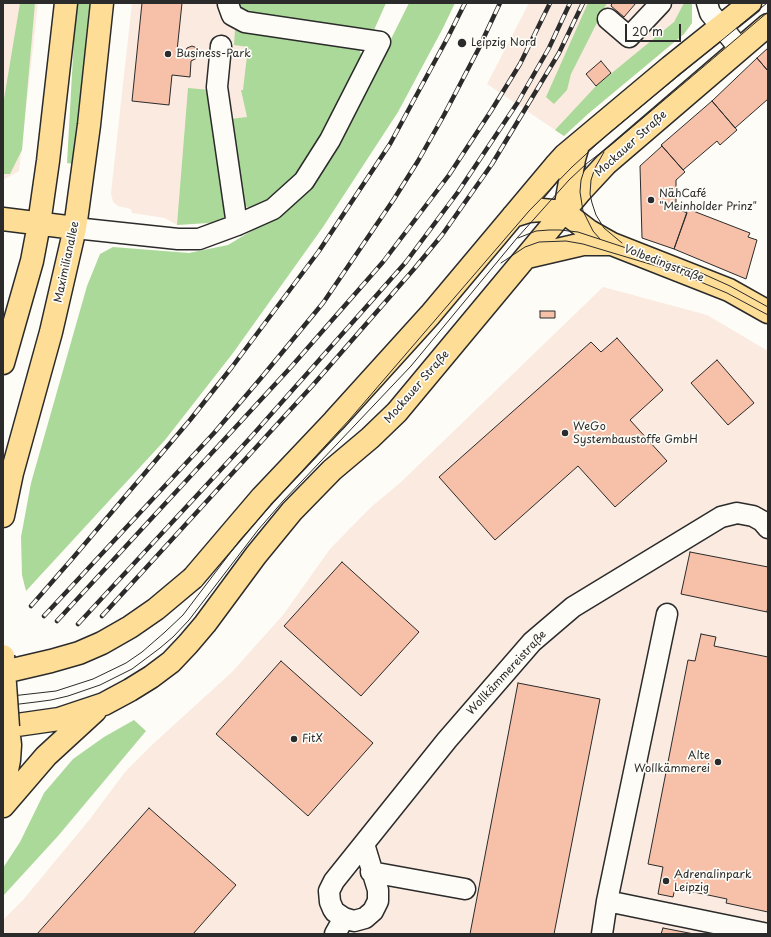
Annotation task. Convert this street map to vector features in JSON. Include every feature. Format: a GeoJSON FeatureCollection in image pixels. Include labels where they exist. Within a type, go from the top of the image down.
{"type":"FeatureCollection","features":[{"type":"Feature","properties":{"kind":"main road"},"geometry":{"type":"LineString","coordinates":[[3,363],[32,261],[39,224],[48,161],[66,3]]}},
{"type":"Feature","properties":{"kind":"main road","name":"Maximilianallee"},"geometry":{"type":"LineString","coordinates":[[3,516],[12,473],[51,332],[75,228],[89,125],[102,3]]}},
{"type":"Feature","properties":{"kind":"main road"},"geometry":{"type":"LineString","coordinates":[[3,790],[9,760],[10,745],[6,727],[3,667],[51,661],[79,653],[90,648],[130,627],[156,609],[193,578],[262,497],[425,321],[554,166],[670,67],[750,3]]}},
{"type":"Feature","properties":{"kind":"main road","name":"Mockauer Straße"},"geometry":{"type":"LineString","coordinates":[[6,727],[59,719],[104,704],[151,677],[171,662],[188,644],[256,555],[292,511],[332,470],[370,438],[397,412],[580,192],[606,164],[768,25]]}},
{"type":"Feature","properties":{"kind":"main road"},"geometry":{"type":"LineString","coordinates":[[513,216],[529,211],[542,210],[564,212],[578,145]]}},
{"type":"Feature","properties":{"kind":"main road","name":"Volbedingstraße"},"geometry":{"type":"LineString","coordinates":[[564,212],[589,231],[612,244],[729,290],[768,312]]}},
{"type":"Feature","properties":{"kind":"main road"},"geometry":{"type":"LineString","coordinates":[[3,219],[75,228]]}},
{"type":"Feature","properties":{"kind":"main road"},"geometry":{"type":"LineString","coordinates":[[527,257],[583,244],[612,244]]}},
{"type":"Feature","properties":{"kind":"main road"},"geometry":{"type":"LineString","coordinates":[[3,806],[52,749],[104,704]]}},
{"type":"Feature","properties":{"kind":"street"},"geometry":{"type":"LineString","coordinates":[[608,19],[629,37],[661,3]]}},
{"type":"Feature","properties":{"kind":"street"},"geometry":{"type":"LineString","coordinates":[[707,3],[710,13],[740,50]]}},
{"type":"Feature","properties":{"kind":"street"},"geometry":{"type":"LineString","coordinates":[[75,228],[178,239],[199,239],[237,225],[273,209],[304,181],[330,140],[380,42],[245,22],[232,15],[228,4]]}},
{"type":"Feature","properties":{"kind":"street"},"geometry":{"type":"LineString","coordinates":[[221,46],[217,87],[237,225]]}},
{"type":"Feature","properties":{"kind":"street","name":"Wollkämmereistraße"},"geometry":{"type":"LineString","coordinates":[[364,844],[378,890],[378,901],[373,911],[365,918],[354,920],[339,926],[330,902],[329,891],[334,881],[446,740],[527,648],[573,607],[721,517],[737,513],[753,516],[768,528]]}},
{"type":"Feature","properties":{"kind":"street"},"geometry":{"type":"LineString","coordinates":[[602,934],[607,901],[667,614]]}},
{"type":"Feature","properties":{"kind":"street"},"geometry":{"type":"LineString","coordinates":[[372,872],[465,889]]}},
{"type":"Feature","properties":{"kind":"street"},"geometry":{"type":"LineString","coordinates":[[607,901],[768,934]]}},
{"type":"Feature","properties":{"kind":"shaded area"},"geometry":{"type":"Polygon","coordinates":[[[3,3],[38,3],[19,171],[3,180],[3,3]]]}},
{"type":"Feature","properties":{"kind":"shaded area"},"geometry":{"type":"Polygon","coordinates":[[[132,3],[279,3],[251,208],[222,222],[177,225],[165,218],[132,213],[131,209],[118,206],[113,202],[111,193],[132,3]]]}},
{"type":"Feature","properties":{"kind":"shaded area"},"geometry":{"type":"Polygon","coordinates":[[[529,3],[692,3],[692,23],[684,34],[589,113],[564,136],[487,84],[529,3]]]}},
{"type":"Feature","properties":{"kind":"shaded area"},"geometry":{"type":"Polygon","coordinates":[[[603,287],[707,315],[768,351],[768,934],[3,934],[3,920],[23,900],[90,819],[125,772],[153,744],[232,672],[283,615],[330,549],[371,507],[400,483],[603,287]]]}},
{"type":"Feature","properties":{"kind":"green space"},"geometry":{"type":"Polygon","coordinates":[[[20,3],[35,3],[22,150],[10,174],[3,174],[3,105],[20,3]]]}},
{"type":"Feature","properties":{"kind":"green space"},"geometry":{"type":"Polygon","coordinates":[[[76,3],[91,3],[74,164],[67,163],[76,3]]]}},
{"type":"Feature","properties":{"kind":"green space"},"geometry":{"type":"Polygon","coordinates":[[[237,3],[386,3],[374,30],[242,13],[237,3]]]}},
{"type":"Feature","properties":{"kind":"green space"},"geometry":{"type":"Polygon","coordinates":[[[409,3],[455,3],[398,112],[323,227],[233,353],[165,440],[26,591],[22,575],[21,537],[31,483],[87,286],[100,254],[113,247],[189,253],[228,245],[288,209],[312,185],[327,165],[409,3]]]}},
{"type":"Feature","properties":{"kind":"green space"},"geometry":{"type":"Polygon","coordinates":[[[588,3],[607,3],[571,74],[567,90],[554,104],[546,97],[588,3]]]}},
{"type":"Feature","properties":{"kind":"green space"},"geometry":{"type":"Polygon","coordinates":[[[684,3],[692,3],[692,23],[684,34],[589,113],[564,136],[555,130],[596,86],[674,22],[684,3]]]}},
{"type":"Feature","properties":{"kind":"green space"},"geometry":{"type":"Polygon","coordinates":[[[235,30],[353,46],[359,48],[361,54],[360,61],[323,133],[295,177],[278,193],[260,205],[251,208],[245,206],[241,202],[230,119],[247,117],[241,90],[243,90],[248,47],[234,45],[235,30]]]}},
{"type":"Feature","properties":{"kind":"green space"},"geometry":{"type":"Polygon","coordinates":[[[188,88],[210,90],[227,197],[223,222],[177,225],[188,88]]]}},
{"type":"Feature","properties":{"kind":"green space"},"geometry":{"type":"Polygon","coordinates":[[[134,720],[146,731],[58,836],[3,896],[3,868],[20,842],[44,793],[73,759],[104,737],[134,720]]]}},
{"type":"Feature","properties":{"kind":"building","name":"Business-Park"},"geometry":{"type":"Polygon","coordinates":[[[142,3],[182,3],[177,51],[185,52],[187,48],[192,46],[197,48],[199,53],[197,58],[191,61],[190,77],[172,75],[169,105],[132,101],[142,3]]]}},
{"type":"Feature","properties":{"kind":"building"},"geometry":{"type":"Polygon","coordinates":[[[612,3],[636,3],[624,17],[611,6],[612,3]]]}},
{"type":"Feature","properties":{"kind":"building"},"geometry":{"type":"Polygon","coordinates":[[[768,48],[768,71],[757,58],[768,48]]]}},
{"type":"Feature","properties":{"kind":"building"},"geometry":{"type":"Polygon","coordinates":[[[757,58],[768,71],[768,99],[735,128],[712,101],[757,58]]]}},
{"type":"Feature","properties":{"kind":"building"},"geometry":{"type":"Polygon","coordinates":[[[601,61],[611,73],[596,86],[586,74],[601,61]]]}},
{"type":"Feature","properties":{"kind":"building"},"geometry":{"type":"Polygon","coordinates":[[[712,101],[737,130],[720,145],[717,141],[683,170],[661,145],[712,101]]]}},
{"type":"Feature","properties":{"kind":"building"},"geometry":{"type":"Polygon","coordinates":[[[662,146],[685,172],[676,180],[676,208],[687,213],[674,249],[642,238],[640,166],[662,146]]]}},
{"type":"Feature","properties":{"kind":"building"},"geometry":{"type":"Polygon","coordinates":[[[688,209],[750,233],[748,237],[757,240],[746,279],[674,249],[688,209]]]}},
{"type":"Feature","properties":{"kind":"building"},"geometry":{"type":"Polygon","coordinates":[[[540,311],[555,311],[555,318],[540,318],[540,311]]]}},
{"type":"Feature","properties":{"kind":"building","name":"WeGo Systembaustoffe GmbH"},"geometry":{"type":"Polygon","coordinates":[[[617,338],[663,390],[630,420],[667,461],[615,507],[578,466],[495,540],[439,477],[591,342],[601,352],[617,338]]]}},
{"type":"Feature","properties":{"kind":"building","name":"WeGo Systembaustoffe GmbH"},"geometry":{"type":"Polygon","coordinates":[[[717,360],[754,403],[728,425],[691,383],[717,360]]]}},
{"type":"Feature","properties":{"kind":"building"},"geometry":{"type":"Polygon","coordinates":[[[690,552],[768,567],[767,612],[681,594],[690,552]]]}},
{"type":"Feature","properties":{"kind":"building"},"geometry":{"type":"Polygon","coordinates":[[[342,562],[419,632],[361,696],[284,626],[342,562]]]}},
{"type":"Feature","properties":{"kind":"building","name":"Alte Wollkämmerei"},"geometry":{"type":"Polygon","coordinates":[[[701,634],[716,637],[714,646],[768,657],[768,912],[726,903],[727,899],[675,888],[673,897],[658,894],[663,867],[648,864],[688,660],[695,661],[701,634]]]}},
{"type":"Feature","properties":{"kind":"building","name":"FitX"},"geometry":{"type":"Polygon","coordinates":[[[281,661],[373,743],[308,816],[216,734],[281,661]]]}},
{"type":"Feature","properties":{"kind":"building"},"geometry":{"type":"Polygon","coordinates":[[[518,683],[600,699],[554,934],[470,934],[518,683]]]}},
{"type":"Feature","properties":{"kind":"building"},"geometry":{"type":"Polygon","coordinates":[[[149,808],[236,885],[193,934],[37,934],[149,808]]]}},
{"type":"Feature","properties":{"kind":"building"},"geometry":{"type":"Polygon","coordinates":[[[663,928],[694,934],[661,934],[663,928]]]}},
{"type":"Feature","properties":{"kind":"tram line"},"geometry":{"type":"LineString","coordinates":[[3,697],[56,691],[93,679],[126,663],[142,652],[165,632],[183,615],[240,540],[350,419],[529,211],[572,167],[609,133],[767,3]]}},
{"type":"Feature","properties":{"kind":"tram line"},"geometry":{"type":"LineString","coordinates":[[3,706],[51,700],[100,685],[132,669],[173,637],[189,620],[258,530],[283,501],[411,366],[517,238],[569,180],[586,164],[611,145],[768,12]]}},
{"type":"Feature","properties":{"kind":"tram line"},"geometry":{"type":"LineString","coordinates":[[604,152],[595,168],[591,180],[590,194],[596,215],[604,228],[622,243]]}},
{"type":"Feature","properties":{"kind":"tram line"},"geometry":{"type":"LineString","coordinates":[[586,165],[581,180],[580,192],[583,211],[593,231],[600,239]]}},
{"type":"Feature","properties":{"kind":"tram line"},"geometry":{"type":"LineString","coordinates":[[518,238],[536,231],[560,230],[578,232],[699,272],[730,286],[768,307]]}},
{"type":"Feature","properties":{"kind":"tram line"},"geometry":{"type":"LineString","coordinates":[[501,263],[525,247],[539,242],[566,241],[583,244],[663,268],[696,280],[727,293],[768,315]]}},
{"type":"Feature","properties":{"kind":"railway"},"geometry":{"type":"LineString","coordinates":[[31,606],[190,420],[232,367],[319,251],[390,144],[465,3]]}},
{"type":"Feature","properties":{"kind":"railway"},"geometry":{"type":"LineString","coordinates":[[44,616],[214,433],[323,303],[418,161],[478,50],[500,3]]}},
{"type":"Feature","properties":{"kind":"railway"},"geometry":{"type":"LineString","coordinates":[[57,621],[291,367],[383,262],[449,175],[491,111],[520,64],[550,3]]}},
{"type":"Feature","properties":{"kind":"railway"},"geometry":{"type":"LineString","coordinates":[[78,624],[250,438],[406,262],[458,192],[518,102],[549,48],[570,3]]}},
{"type":"Feature","properties":{"kind":"railway"},"geometry":{"type":"LineString","coordinates":[[102,616],[313,385],[442,235],[492,164],[559,53],[583,3]]}},
{"type":"Feature","properties":{"kind":"place","name":"Leipzig Nord"},"geometry":{"type":"Point","coordinates":[462,43]}},
{"type":"Feature","properties":{"kind":"place","name":"Business-Park"},"geometry":{"type":"Point","coordinates":[168,54]}},
{"type":"Feature","properties":{"kind":"place","name":"NähCafé \"Meinholder Prinz\""},"geometry":{"type":"Point","coordinates":[651,200]}},
{"type":"Feature","properties":{"kind":"place","name":"WeGo Systembaustoffe GmbH"},"geometry":{"type":"Point","coordinates":[565,433]}},
{"type":"Feature","properties":{"kind":"place","name":"FitX"},"geometry":{"type":"Point","coordinates":[294,739]}},
{"type":"Feature","properties":{"kind":"place","name":"Alte Wollkämmerei"},"geometry":{"type":"Point","coordinates":[718,762]}},
{"type":"Feature","properties":{"kind":"place","name":"Adrenalinpark Leipzig"},"geometry":{"type":"Point","coordinates":[666,881]}}]}
